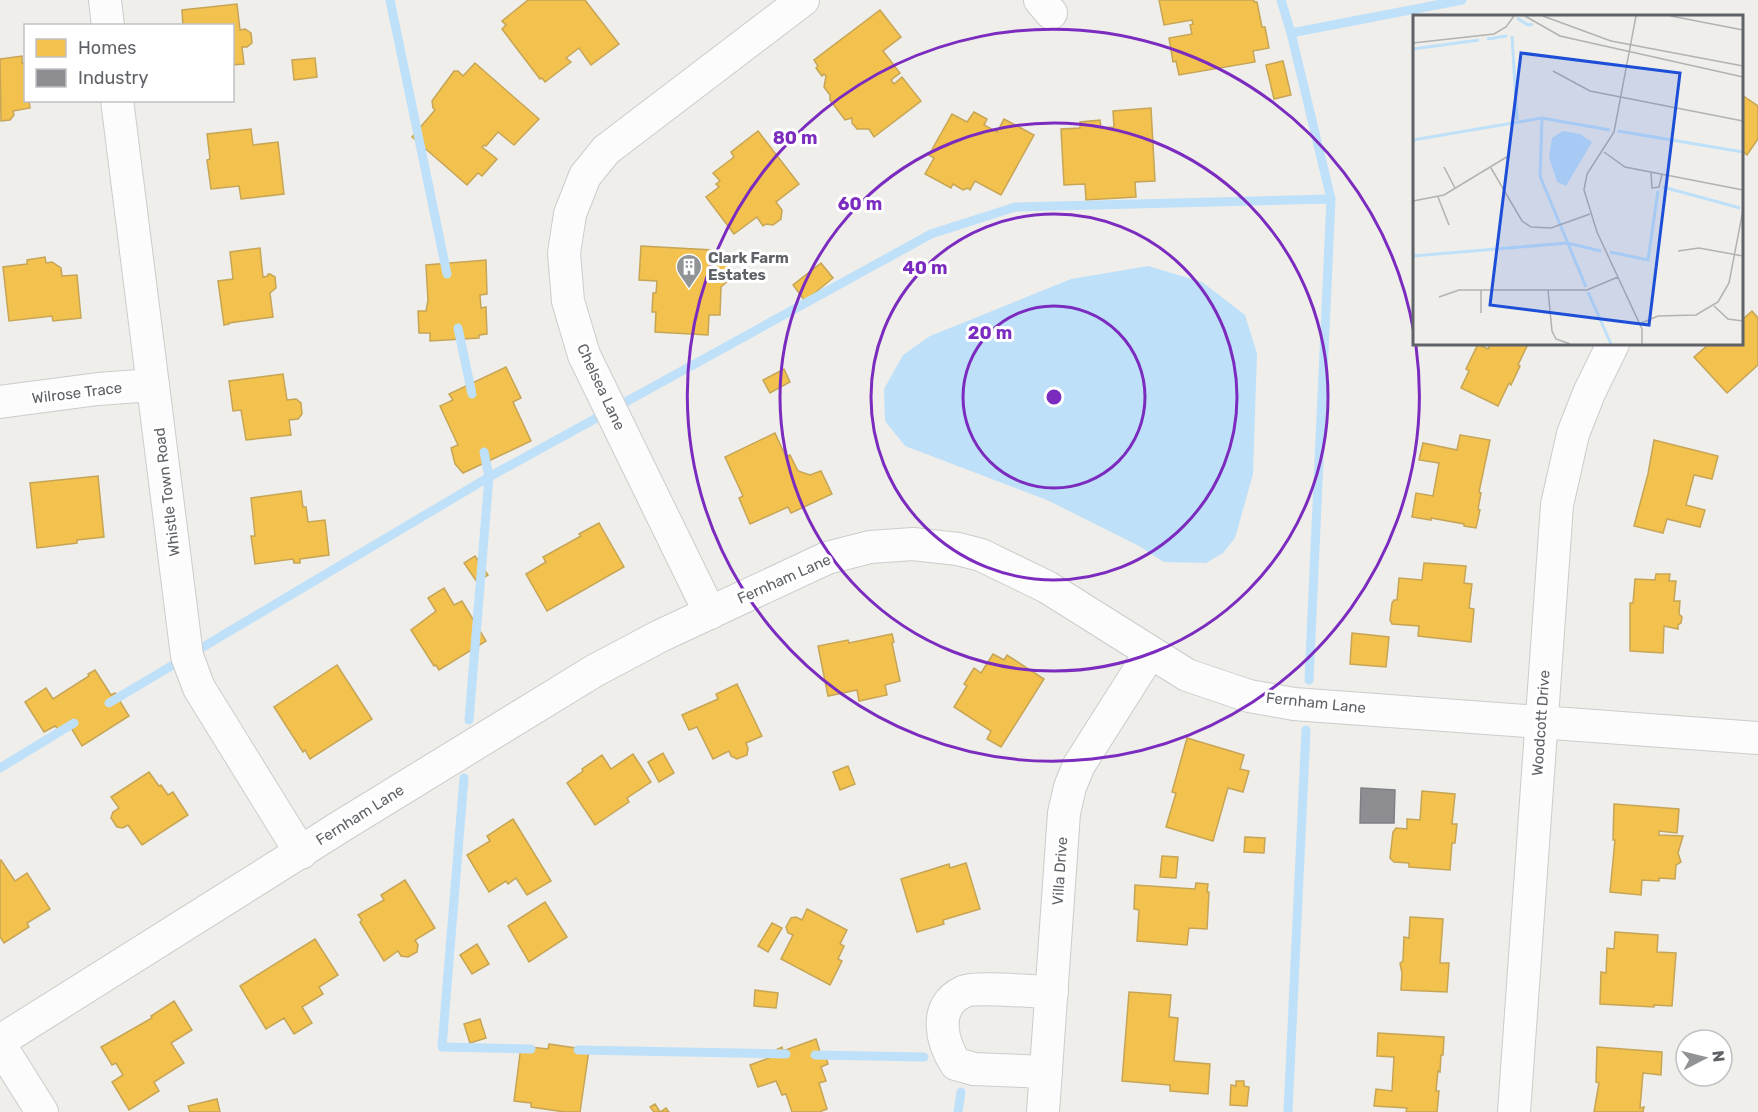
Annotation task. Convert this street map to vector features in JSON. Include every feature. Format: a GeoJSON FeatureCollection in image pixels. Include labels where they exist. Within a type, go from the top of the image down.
{"type":"FeatureCollection","features":[{"type":"Feature","properties":{"kind":"street"},"geometry":{"type":"LineString","coordinates":[[105,0],[108,24]]}},
{"type":"Feature","properties":{"kind":"street","name":"Chelsea Lane"},"geometry":{"type":"LineString","coordinates":[[710,613],[584,354],[568,301],[564,253],[570,214],[585,176],[606,150],[803,0]]}},
{"type":"Feature","properties":{"kind":"street","name":"Whistle Town Road"},"geometry":{"type":"LineString","coordinates":[[117,102],[187,656],[199,688],[301,853]]}},
{"type":"Feature","properties":{"kind":"street","name":"Woodcott Drive"},"geometry":{"type":"LineString","coordinates":[[1514,1112],[1557,505],[1573,434],[1589,393],[1613,345]]}},
{"type":"Feature","properties":{"kind":"street","name":"Wilrose Trace"},"geometry":{"type":"LineString","coordinates":[[0,402],[98,389],[153,385]]}},
{"type":"Feature","properties":{"kind":"street","name":"Fernham Lane"},"geometry":{"type":"LineString","coordinates":[[0,1043],[157,941],[594,671],[660,636],[827,558],[870,547],[913,544],[958,549],[981,555],[1047,586],[1187,675],[1249,696],[1294,704],[1758,738]]}},
{"type":"Feature","properties":{"kind":"street","name":"Villa Drive"},"geometry":{"type":"LineString","coordinates":[[1043,1112],[1064,813],[1070,787],[1079,765],[1150,653]]}},
{"type":"Feature","properties":{"kind":"street"},"geometry":{"type":"LineString","coordinates":[[1046,1072],[974,1069],[956,1064],[943,1036],[943,1017],[951,1002],[964,991],[1052,992]]}},
{"type":"Feature","properties":{"kind":"street"},"geometry":{"type":"LineString","coordinates":[[0,1043],[42,1112]]}},
{"type":"Feature","properties":{"kind":"water"},"geometry":{"type":"Polygon","coordinates":[[[1148,266],[1202,282],[1245,315],[1257,353],[1253,474],[1235,538],[1223,553],[1206,563],[1164,562],[1139,546],[1047,500],[905,446],[885,421],[884,389],[903,355],[930,336],[1071,279],[1148,266]]]}},
{"type":"Feature","properties":{"kind":"building: Homes"},"geometry":{"type":"Polygon","coordinates":[[[528,0],[585,0],[619,44],[591,65],[579,48],[566,58],[571,62],[545,82],[542,78],[540,79],[502,29],[506,25],[502,21],[528,0]]]}},
{"type":"Feature","properties":{"kind":"building: Homes"},"geometry":{"type":"Polygon","coordinates":[[[1159,0],[1254,0],[1257,2],[1262,27],[1265,27],[1269,48],[1253,51],[1255,62],[1179,75],[1176,61],[1173,62],[1169,38],[1192,34],[1190,25],[1193,24],[1192,20],[1164,25],[1159,0]]]}},
{"type":"Feature","properties":{"kind":"building: Homes"},"geometry":{"type":"Polygon","coordinates":[[[237,4],[240,30],[245,29],[251,33],[252,43],[247,47],[242,47],[244,64],[234,65],[234,24],[183,24],[182,10],[237,4]]]}},
{"type":"Feature","properties":{"kind":"building: Homes"},"geometry":{"type":"Polygon","coordinates":[[[880,10],[901,37],[883,51],[900,73],[891,80],[894,84],[902,77],[921,101],[874,137],[869,129],[857,129],[852,123],[852,118],[845,120],[830,100],[830,95],[824,87],[826,76],[824,74],[822,76],[816,68],[818,66],[814,60],[880,10]]]}},
{"type":"Feature","properties":{"kind":"building: Homes"},"geometry":{"type":"Polygon","coordinates":[[[22,56],[24,102],[29,102],[30,108],[13,111],[14,115],[10,120],[1,121],[0,59],[22,56]]]}},
{"type":"Feature","properties":{"kind":"building: Homes"},"geometry":{"type":"Polygon","coordinates":[[[315,58],[317,77],[294,80],[292,60],[315,58]]]}},
{"type":"Feature","properties":{"kind":"building: Homes"},"geometry":{"type":"Polygon","coordinates":[[[1283,61],[1291,95],[1274,99],[1266,65],[1283,61]]]}},
{"type":"Feature","properties":{"kind":"building: Homes"},"geometry":{"type":"Polygon","coordinates":[[[475,63],[539,119],[514,145],[498,132],[486,146],[482,147],[497,159],[482,176],[478,173],[467,185],[412,137],[435,110],[432,101],[454,71],[458,71],[463,76],[475,63]]]}},
{"type":"Feature","properties":{"kind":"building: Homes"},"geometry":{"type":"Polygon","coordinates":[[[1743,96],[1758,106],[1758,139],[1747,155],[1743,152],[1743,96]]]}},
{"type":"Feature","properties":{"kind":"building: Homes"},"geometry":{"type":"Polygon","coordinates":[[[1151,108],[1155,181],[1135,182],[1136,197],[1086,200],[1085,184],[1064,185],[1061,129],[1080,128],[1080,122],[1100,120],[1101,128],[1114,127],[1113,111],[1151,108]]]}},
{"type":"Feature","properties":{"kind":"building: Homes"},"geometry":{"type":"Polygon","coordinates":[[[974,112],[987,119],[984,125],[997,132],[1004,119],[1034,135],[1001,195],[975,181],[970,190],[968,188],[963,190],[953,184],[951,188],[925,174],[934,158],[929,155],[952,114],[967,122],[974,112]]]}},
{"type":"Feature","properties":{"kind":"building: Homes"},"geometry":{"type":"Polygon","coordinates":[[[251,129],[253,145],[278,142],[284,194],[241,199],[239,186],[211,189],[207,160],[210,159],[207,134],[251,129]]]}},
{"type":"Feature","properties":{"kind":"building: Homes"},"geometry":{"type":"Polygon","coordinates":[[[758,131],[799,184],[776,202],[782,210],[781,219],[773,225],[763,226],[757,217],[734,234],[706,197],[719,187],[716,184],[720,181],[713,173],[734,157],[731,152],[758,131]]]}},
{"type":"Feature","properties":{"kind":"building: Homes","name":"Clark Farm Estates"},"geometry":{"type":"Polygon","coordinates":[[[641,246],[713,250],[713,257],[731,258],[729,280],[721,287],[720,315],[709,315],[708,335],[655,332],[656,312],[652,312],[653,293],[656,293],[657,281],[639,280],[641,246]]]}},
{"type":"Feature","properties":{"kind":"building: Homes"},"geometry":{"type":"Polygon","coordinates":[[[260,248],[263,277],[270,274],[275,277],[276,288],[270,293],[273,317],[224,325],[218,281],[233,279],[230,252],[260,248]]]}},
{"type":"Feature","properties":{"kind":"building: Homes"},"geometry":{"type":"Polygon","coordinates":[[[45,257],[46,263],[52,262],[61,268],[62,276],[77,275],[81,318],[53,321],[52,316],[9,321],[3,267],[27,264],[27,260],[45,257]]]}},
{"type":"Feature","properties":{"kind":"building: Homes"},"geometry":{"type":"Polygon","coordinates":[[[486,260],[487,294],[480,295],[481,308],[486,307],[487,334],[479,335],[479,338],[430,341],[430,333],[419,333],[418,311],[426,311],[428,300],[426,265],[486,260]]]}},
{"type":"Feature","properties":{"kind":"building: Homes"},"geometry":{"type":"Polygon","coordinates":[[[821,263],[833,278],[805,301],[793,285],[821,263]]]}},
{"type":"Feature","properties":{"kind":"building: Homes"},"geometry":{"type":"Polygon","coordinates":[[[1752,311],[1758,318],[1758,365],[1727,393],[1694,357],[1708,345],[1743,345],[1743,319],[1752,311]]]}},
{"type":"Feature","properties":{"kind":"building: Homes"},"geometry":{"type":"Polygon","coordinates":[[[1478,345],[1488,349],[1490,345],[1528,345],[1511,385],[1509,383],[1498,406],[1461,388],[1469,371],[1466,369],[1478,345]]]}},
{"type":"Feature","properties":{"kind":"building: Homes"},"geometry":{"type":"Polygon","coordinates":[[[506,367],[521,398],[513,402],[531,441],[463,473],[455,464],[451,448],[458,445],[440,406],[453,400],[449,394],[506,367]]]}},
{"type":"Feature","properties":{"kind":"building: Homes"},"geometry":{"type":"Polygon","coordinates":[[[784,369],[790,382],[770,393],[763,380],[784,369]]]}},
{"type":"Feature","properties":{"kind":"building: Homes"},"geometry":{"type":"Polygon","coordinates":[[[283,374],[287,400],[296,399],[301,403],[302,414],[298,419],[289,420],[291,435],[246,440],[241,410],[233,411],[229,381],[283,374]]]}},
{"type":"Feature","properties":{"kind":"building: Homes"},"geometry":{"type":"Polygon","coordinates":[[[775,433],[786,457],[790,455],[798,471],[810,475],[821,471],[832,494],[791,513],[788,507],[750,524],[739,498],[743,496],[725,457],[775,433]]]}},
{"type":"Feature","properties":{"kind":"building: Homes"},"geometry":{"type":"Polygon","coordinates":[[[1460,435],[1490,440],[1479,492],[1481,493],[1478,509],[1480,510],[1476,528],[1431,518],[1431,520],[1412,517],[1416,493],[1433,496],[1439,463],[1419,460],[1423,443],[1457,450],[1460,435]]]}},
{"type":"Feature","properties":{"kind":"building: Homes"},"geometry":{"type":"Polygon","coordinates":[[[1654,440],[1718,456],[1712,479],[1694,475],[1686,505],[1705,510],[1700,527],[1667,519],[1663,533],[1634,526],[1648,474],[1654,440]]]}},
{"type":"Feature","properties":{"kind":"building: Homes"},"geometry":{"type":"Polygon","coordinates":[[[98,476],[104,537],[37,548],[30,483],[98,476]]]}},
{"type":"Feature","properties":{"kind":"building: Homes"},"geometry":{"type":"Polygon","coordinates":[[[301,491],[308,522],[325,520],[329,555],[300,559],[300,563],[294,563],[293,559],[255,564],[251,536],[255,536],[251,498],[301,491]]]}},
{"type":"Feature","properties":{"kind":"building: Homes"},"geometry":{"type":"Polygon","coordinates":[[[599,523],[624,567],[547,611],[526,574],[546,562],[543,557],[599,523]]]}},
{"type":"Feature","properties":{"kind":"building: Homes"},"geometry":{"type":"Polygon","coordinates":[[[475,556],[488,575],[477,582],[464,563],[475,556]]]}},
{"type":"Feature","properties":{"kind":"building: Homes"},"geometry":{"type":"Polygon","coordinates":[[[1424,563],[1466,566],[1464,583],[1472,584],[1469,608],[1474,609],[1471,642],[1418,636],[1419,626],[1392,624],[1390,620],[1392,603],[1397,600],[1399,578],[1422,580],[1424,563]]]}},
{"type":"Feature","properties":{"kind":"building: Homes"},"geometry":{"type":"Polygon","coordinates":[[[1656,574],[1670,574],[1669,581],[1676,581],[1674,601],[1680,601],[1681,623],[1678,629],[1664,626],[1663,653],[1630,651],[1630,603],[1633,603],[1635,579],[1655,580],[1656,574]]]}},
{"type":"Feature","properties":{"kind":"building: Homes"},"geometry":{"type":"Polygon","coordinates":[[[444,588],[454,605],[462,601],[486,641],[439,670],[436,665],[434,666],[411,630],[436,611],[428,598],[444,588]]]}},
{"type":"Feature","properties":{"kind":"building: Homes"},"geometry":{"type":"Polygon","coordinates":[[[1352,633],[1389,637],[1386,667],[1350,664],[1352,633]]]}},
{"type":"Feature","properties":{"kind":"building: Homes"},"geometry":{"type":"Polygon","coordinates":[[[892,634],[900,681],[885,685],[887,695],[859,701],[857,690],[828,696],[818,646],[848,640],[849,643],[892,634]]]}},
{"type":"Feature","properties":{"kind":"building: Homes"},"geometry":{"type":"Polygon","coordinates":[[[993,654],[1004,660],[1007,655],[1044,679],[1001,747],[987,739],[991,731],[954,707],[967,686],[964,684],[974,668],[981,673],[993,654]]]}},
{"type":"Feature","properties":{"kind":"building: Homes"},"geometry":{"type":"Polygon","coordinates":[[[337,665],[372,719],[310,759],[274,707],[337,665]]]}},
{"type":"Feature","properties":{"kind":"building: Homes"},"geometry":{"type":"Polygon","coordinates":[[[95,670],[111,695],[115,693],[129,716],[82,746],[70,726],[58,729],[55,726],[44,732],[25,702],[46,688],[53,699],[95,670]]]}},
{"type":"Feature","properties":{"kind":"building: Homes"},"geometry":{"type":"Polygon","coordinates":[[[737,684],[762,736],[746,743],[747,755],[737,759],[731,756],[729,751],[713,759],[697,727],[689,730],[682,715],[718,699],[716,694],[737,684]]]}},
{"type":"Feature","properties":{"kind":"building: Homes"},"geometry":{"type":"Polygon","coordinates":[[[1187,738],[1244,755],[1240,769],[1249,771],[1243,792],[1228,788],[1213,841],[1166,827],[1176,793],[1172,792],[1187,738]]]}},
{"type":"Feature","properties":{"kind":"building: Homes"},"geometry":{"type":"Polygon","coordinates":[[[663,753],[674,773],[659,782],[648,762],[663,753]]]}},
{"type":"Feature","properties":{"kind":"building: Homes"},"geometry":{"type":"Polygon","coordinates":[[[633,754],[651,782],[627,798],[629,802],[595,825],[567,783],[602,755],[611,769],[633,754]]]}},
{"type":"Feature","properties":{"kind":"building: Homes"},"geometry":{"type":"Polygon","coordinates":[[[848,766],[855,784],[840,790],[833,772],[848,766]]]}},
{"type":"Feature","properties":{"kind":"building: Homes"},"geometry":{"type":"Polygon","coordinates":[[[149,772],[168,795],[173,792],[188,815],[142,845],[128,825],[123,828],[117,827],[111,818],[113,812],[119,808],[111,797],[149,772]]]}},
{"type":"Feature","properties":{"kind":"building: Homes"},"geometry":{"type":"Polygon","coordinates":[[[1422,791],[1455,794],[1452,824],[1457,824],[1455,843],[1452,843],[1450,870],[1409,867],[1409,863],[1394,862],[1390,858],[1393,832],[1396,828],[1407,829],[1407,819],[1420,820],[1422,791]]]}},
{"type":"Feature","properties":{"kind":"building: Homes"},"geometry":{"type":"Polygon","coordinates":[[[1614,804],[1679,809],[1677,833],[1659,831],[1659,835],[1683,836],[1678,853],[1681,862],[1676,865],[1675,879],[1642,880],[1641,895],[1610,892],[1615,840],[1613,840],[1614,804]]]}},
{"type":"Feature","properties":{"kind":"building: Homes"},"geometry":{"type":"Polygon","coordinates":[[[513,819],[551,881],[527,895],[516,878],[508,884],[506,881],[489,892],[467,855],[490,841],[487,836],[513,819]]]}},
{"type":"Feature","properties":{"kind":"building: Homes"},"geometry":{"type":"Polygon","coordinates":[[[1245,837],[1265,838],[1264,853],[1244,852],[1245,837]]]}},
{"type":"Feature","properties":{"kind":"building: Homes"},"geometry":{"type":"Polygon","coordinates":[[[1162,856],[1178,857],[1176,878],[1160,877],[1162,856]]]}},
{"type":"Feature","properties":{"kind":"building: Homes"},"geometry":{"type":"Polygon","coordinates":[[[1,860],[15,881],[27,873],[50,909],[27,923],[29,927],[4,943],[0,937],[1,860]]]}},
{"type":"Feature","properties":{"kind":"building: Homes"},"geometry":{"type":"Polygon","coordinates":[[[966,863],[980,909],[943,920],[944,924],[917,932],[901,879],[949,864],[950,868],[966,863]]]}},
{"type":"Feature","properties":{"kind":"building: Homes"},"geometry":{"type":"Polygon","coordinates":[[[405,880],[435,928],[415,940],[418,945],[417,952],[408,957],[401,956],[398,951],[384,961],[358,915],[384,900],[381,895],[405,880]]]}},
{"type":"Feature","properties":{"kind":"building: Homes"},"geometry":{"type":"Polygon","coordinates":[[[1196,883],[1208,884],[1207,929],[1189,928],[1187,945],[1137,941],[1139,910],[1134,909],[1135,885],[1195,889],[1196,883]]]}},
{"type":"Feature","properties":{"kind":"building: Homes"},"geometry":{"type":"Polygon","coordinates":[[[545,902],[567,937],[529,962],[508,926],[545,902]]]}},
{"type":"Feature","properties":{"kind":"building: Homes"},"geometry":{"type":"Polygon","coordinates":[[[807,909],[847,930],[840,944],[844,946],[838,959],[842,961],[830,985],[781,959],[793,935],[788,933],[786,927],[791,918],[796,917],[802,920],[807,909]]]}},
{"type":"Feature","properties":{"kind":"building: Homes"},"geometry":{"type":"Polygon","coordinates":[[[1410,917],[1443,919],[1440,963],[1449,963],[1447,992],[1401,990],[1400,963],[1403,961],[1404,937],[1409,938],[1410,917]]]}},
{"type":"Feature","properties":{"kind":"building: Homes"},"geometry":{"type":"Polygon","coordinates":[[[772,923],[782,928],[768,952],[758,946],[772,923]]]}},
{"type":"Feature","properties":{"kind":"building: Homes"},"geometry":{"type":"Polygon","coordinates":[[[1615,932],[1658,935],[1657,952],[1676,953],[1672,1006],[1600,1004],[1601,972],[1606,973],[1607,948],[1614,949],[1615,932]]]}},
{"type":"Feature","properties":{"kind":"building: Homes"},"geometry":{"type":"Polygon","coordinates":[[[315,939],[338,975],[319,987],[323,994],[302,1007],[312,1023],[294,1034],[284,1018],[266,1029],[240,986],[315,939]]]}},
{"type":"Feature","properties":{"kind":"building: Homes"},"geometry":{"type":"Polygon","coordinates":[[[477,944],[489,964],[472,974],[460,955],[477,944]]]}},
{"type":"Feature","properties":{"kind":"building: Homes"},"geometry":{"type":"Polygon","coordinates":[[[755,990],[778,993],[776,1008],[754,1006],[755,990]]]}},
{"type":"Feature","properties":{"kind":"building: Homes"},"geometry":{"type":"Polygon","coordinates":[[[1129,992],[1171,995],[1169,1017],[1178,1018],[1174,1061],[1210,1064],[1208,1094],[1170,1091],[1170,1085],[1122,1081],[1129,992]]]}},
{"type":"Feature","properties":{"kind":"building: Homes"},"geometry":{"type":"Polygon","coordinates":[[[174,1001],[192,1030],[171,1043],[184,1063],[154,1082],[159,1091],[129,1110],[112,1082],[123,1075],[116,1063],[112,1065],[101,1047],[152,1018],[151,1016],[174,1001]]]}},
{"type":"Feature","properties":{"kind":"building: Homes"},"geometry":{"type":"Polygon","coordinates":[[[480,1019],[486,1038],[470,1043],[464,1024],[480,1019]]]}},
{"type":"Feature","properties":{"kind":"building: Homes"},"geometry":{"type":"Polygon","coordinates":[[[1378,1033],[1444,1037],[1436,1091],[1439,1091],[1437,1112],[1406,1112],[1407,1108],[1374,1106],[1376,1089],[1392,1091],[1394,1057],[1377,1056],[1378,1033]]]}},
{"type":"Feature","properties":{"kind":"building: Homes"},"geometry":{"type":"Polygon","coordinates":[[[816,1039],[821,1055],[825,1053],[828,1064],[821,1067],[826,1081],[819,1083],[827,1109],[819,1112],[792,1112],[786,1094],[782,1095],[776,1081],[758,1087],[750,1065],[769,1058],[782,1047],[783,1051],[816,1039]]]}},
{"type":"Feature","properties":{"kind":"building: Homes"},"geometry":{"type":"Polygon","coordinates":[[[549,1044],[589,1050],[580,1112],[531,1107],[531,1103],[514,1101],[521,1046],[548,1049],[549,1044]]]}},
{"type":"Feature","properties":{"kind":"building: Homes"},"geometry":{"type":"Polygon","coordinates":[[[1597,1047],[1662,1052],[1661,1075],[1643,1073],[1640,1108],[1644,1107],[1643,1112],[1594,1112],[1599,1083],[1596,1082],[1597,1047]]]}},
{"type":"Feature","properties":{"kind":"building: Homes"},"geometry":{"type":"Polygon","coordinates":[[[1236,1081],[1244,1081],[1244,1086],[1249,1087],[1247,1106],[1230,1105],[1231,1085],[1236,1086],[1236,1081]]]}},
{"type":"Feature","properties":{"kind":"building: Homes"},"geometry":{"type":"Polygon","coordinates":[[[217,1099],[220,1112],[190,1112],[188,1106],[217,1099]]]}},
{"type":"Feature","properties":{"kind":"building: Homes"},"geometry":{"type":"Polygon","coordinates":[[[655,1104],[660,1112],[654,1112],[650,1107],[655,1104]]]}},
{"type":"Feature","properties":{"kind":"building: Industry"},"geometry":{"type":"Polygon","coordinates":[[[1361,788],[1395,790],[1394,823],[1360,823],[1361,788]]]}},
{"type":"Feature","properties":{"kind":"waterway"},"geometry":{"type":"LineString","coordinates":[[390,0],[447,274]]}},
{"type":"Feature","properties":{"kind":"waterway"},"geometry":{"type":"LineString","coordinates":[[1281,0],[1331,199],[1309,680]]}},
{"type":"Feature","properties":{"kind":"waterway"},"geometry":{"type":"LineString","coordinates":[[1291,33],[1462,0]]}},
{"type":"Feature","properties":{"kind":"waterway"},"geometry":{"type":"LineString","coordinates":[[109,703],[489,477],[931,234],[1015,207],[1331,199]]}},
{"type":"Feature","properties":{"kind":"waterway"},"geometry":{"type":"LineString","coordinates":[[458,328],[472,394]]}},
{"type":"Feature","properties":{"kind":"waterway"},"geometry":{"type":"LineString","coordinates":[[469,720],[489,477],[484,452]]}},
{"type":"Feature","properties":{"kind":"waterway"},"geometry":{"type":"LineString","coordinates":[[0,768],[74,723]]}},
{"type":"Feature","properties":{"kind":"waterway"},"geometry":{"type":"LineString","coordinates":[[1288,1112],[1306,730]]}},
{"type":"Feature","properties":{"kind":"waterway"},"geometry":{"type":"LineString","coordinates":[[464,778],[442,1047],[531,1049]]}},
{"type":"Feature","properties":{"kind":"waterway"},"geometry":{"type":"LineString","coordinates":[[578,1050],[786,1054]]}},
{"type":"Feature","properties":{"kind":"waterway"},"geometry":{"type":"LineString","coordinates":[[815,1055],[924,1057]]}},
{"type":"Feature","properties":{"kind":"waterway"},"geometry":{"type":"LineString","coordinates":[[958,1112],[961,1092]]}},
{"type":"Feature","properties":{"kind":"place","name":"Clark Farm Estates"},"geometry":{"type":"Point","coordinates":[689,290]}}]}
